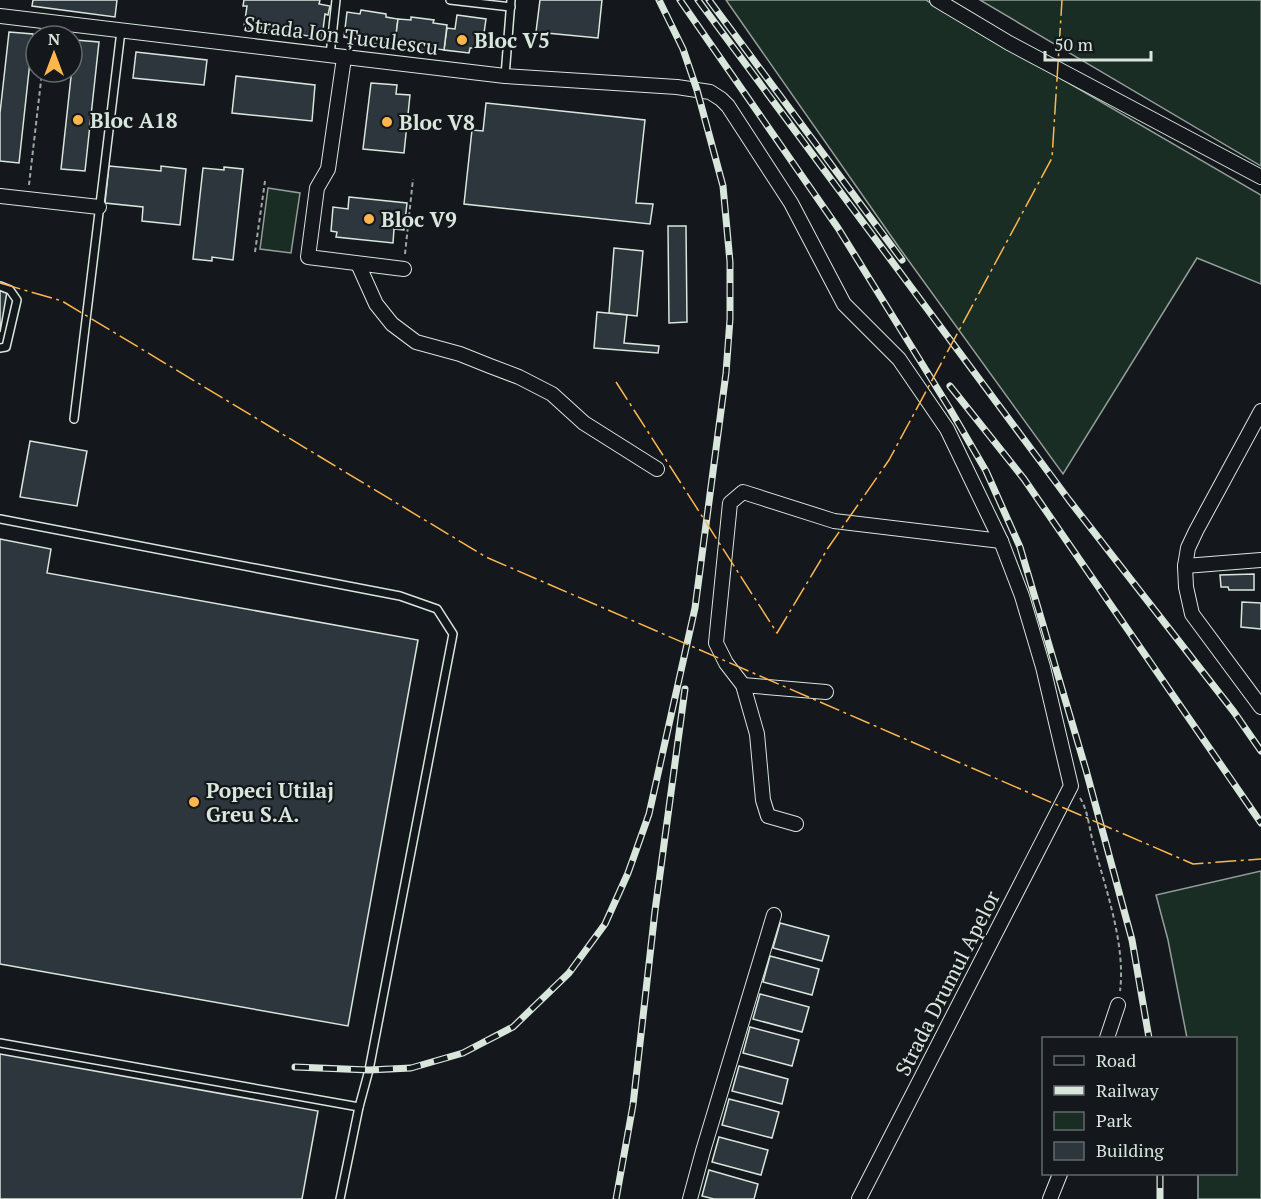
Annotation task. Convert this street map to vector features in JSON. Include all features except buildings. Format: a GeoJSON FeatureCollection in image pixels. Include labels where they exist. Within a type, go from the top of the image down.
{"type":"FeatureCollection","features":[{"type":"Feature","properties":{"kind":"street"},"geometry":{"type":"LineString","coordinates":[[937,0],[1009,43],[1261,177]]}},
{"type":"Feature","properties":{"kind":"street","name":"Strada Ion Țuculescu"},"geometry":{"type":"LineString","coordinates":[[0,16],[505,76],[677,87],[710,92],[728,106],[791,203],[844,304],[898,359],[946,429],[1001,541],[1022,596],[1043,667],[1071,786]]}},
{"type":"Feature","properties":{"kind":"street"},"geometry":{"type":"LineString","coordinates":[[344,58],[328,169],[317,188],[308,257],[404,269]]}},
{"type":"Feature","properties":{"kind":"street"},"geometry":{"type":"LineString","coordinates":[[0,196],[99,207]]}},
{"type":"Feature","properties":{"kind":"street"},"geometry":{"type":"LineString","coordinates":[[358,264],[376,304],[392,324],[416,342],[460,354],[519,377],[552,394],[584,423],[657,469]]}},
{"type":"Feature","properties":{"kind":"street"},"geometry":{"type":"LineString","coordinates":[[1261,411],[1196,531],[1188,548],[1185,566],[1186,587],[1192,614],[1261,707]]}},
{"type":"Feature","properties":{"kind":"street"},"geometry":{"type":"LineString","coordinates":[[796,824],[768,816],[764,800],[757,734],[743,685],[726,663],[716,643],[730,503],[743,492],[834,521],[1001,541]]}},
{"type":"Feature","properties":{"kind":"street"},"geometry":{"type":"LineString","coordinates":[[1185,566],[1261,560]]}},
{"type":"Feature","properties":{"kind":"street"},"geometry":{"type":"LineString","coordinates":[[743,685],[826,692]]}},
{"type":"Feature","properties":{"kind":"street","name":"Strada Drumul Apelor"},"geometry":{"type":"LineString","coordinates":[[859,1199],[1071,786]]}},
{"type":"Feature","properties":{"kind":"street"},"geometry":{"type":"LineString","coordinates":[[690,1199],[774,915]]}},
{"type":"Feature","properties":{"kind":"street"},"geometry":{"type":"LineString","coordinates":[[1107,1037],[1118,1005]]}},
{"type":"Feature","properties":{"kind":"street"},"geometry":{"type":"LineString","coordinates":[[1050,1199],[1059,1175]]}},
{"type":"Feature","properties":{"kind":"lane"},"geometry":{"type":"LineString","coordinates":[[330,55],[336,0]]}},
{"type":"Feature","properties":{"kind":"lane"},"geometry":{"type":"LineString","coordinates":[[450,0],[511,4],[505,76]]}},
{"type":"Feature","properties":{"kind":"lane"},"geometry":{"type":"LineString","coordinates":[[74,419],[121,31]]}},
{"type":"Feature","properties":{"kind":"lane"},"geometry":{"type":"LineString","coordinates":[[0,286],[10,290],[17,300],[6,346],[0,348]]}},
{"type":"Feature","properties":{"kind":"lane"},"geometry":{"type":"LineString","coordinates":[[0,519],[400,596],[437,609],[453,634],[369,1070],[340,1199]]}},
{"type":"Feature","properties":{"kind":"lane"},"geometry":{"type":"LineString","coordinates":[[0,1042],[359,1107]]}},
{"type":"Feature","properties":{"kind":"path"},"geometry":{"type":"LineString","coordinates":[[28,199],[41,84]]}},
{"type":"Feature","properties":{"kind":"path"},"geometry":{"type":"LineString","coordinates":[[404,269],[413,179]]}},
{"type":"Feature","properties":{"kind":"path"},"geometry":{"type":"LineString","coordinates":[[255,252],[265,181]]}},
{"type":"Feature","properties":{"kind":"path"},"geometry":{"type":"LineString","coordinates":[[1071,786],[1082,801],[1109,903],[1122,973],[1118,1005]]}},
{"type":"Feature","properties":{"kind":"green space"},"geometry":{"type":"Polygon","coordinates":[[[726,0],[926,0],[1261,195],[1261,284],[1197,258],[1063,474],[898,246],[726,0]]]}},
{"type":"Feature","properties":{"kind":"green space"},"geometry":{"type":"Polygon","coordinates":[[[980,0],[1261,0],[1261,166],[980,0]]]}},
{"type":"Feature","properties":{"kind":"green space"},"geometry":{"type":"Polygon","coordinates":[[[268,188],[300,193],[291,253],[260,249],[268,188]]]}},
{"type":"Feature","properties":{"kind":"green space"},"geometry":{"type":"Polygon","coordinates":[[[1261,871],[1261,1199],[1198,1199],[1198,1175],[1237,1175],[1237,1037],[1187,1037],[1168,940],[1156,895],[1261,871]]]}},
{"type":"Feature","properties":{"kind":"railway"},"geometry":{"type":"LineString","coordinates":[[295,1067],[369,1070],[411,1068],[463,1053],[513,1027],[569,973],[605,924],[628,873],[649,814],[695,608],[726,373],[730,319],[730,262],[723,186],[697,90],[683,49],[659,0]]}},
{"type":"Feature","properties":{"kind":"railway"},"geometry":{"type":"LineString","coordinates":[[680,0],[838,228],[986,471],[1020,547],[1086,770],[1132,940],[1149,1037]]}},
{"type":"Feature","properties":{"kind":"railway"},"geometry":{"type":"LineString","coordinates":[[698,0],[1069,500],[1234,712],[1261,751]]}},
{"type":"Feature","properties":{"kind":"railway"},"geometry":{"type":"LineString","coordinates":[[709,0],[902,260]]}},
{"type":"Feature","properties":{"kind":"railway"},"geometry":{"type":"LineString","coordinates":[[950,386],[1024,479],[1261,823]]}},
{"type":"Feature","properties":{"kind":"railway"},"geometry":{"type":"LineString","coordinates":[[616,1199],[633,1105],[655,911],[685,689]]}},
{"type":"Feature","properties":{"kind":"railway"},"geometry":{"type":"LineString","coordinates":[[1160,1175],[1160,1199]]}},
{"type":"Feature","properties":{"kind":"power"},"geometry":{"type":"LineString","coordinates":[[616,382],[777,633],[828,548],[889,460],[1052,158],[1062,0]]}},
{"type":"Feature","properties":{"kind":"power"},"geometry":{"type":"LineString","coordinates":[[0,283],[62,301],[486,557],[1193,864],[1261,859]]}},
{"type":"Feature","properties":{"kind":"place","name":"Bloc V5"},"geometry":{"type":"Point","coordinates":[462,40]}},
{"type":"Feature","properties":{"kind":"place","name":"Bloc A18"},"geometry":{"type":"Point","coordinates":[78,120]}},
{"type":"Feature","properties":{"kind":"place","name":"Bloc V8"},"geometry":{"type":"Point","coordinates":[387,122]}},
{"type":"Feature","properties":{"kind":"place","name":"Bloc V9"},"geometry":{"type":"Point","coordinates":[369,219]}},
{"type":"Feature","properties":{"kind":"place","name":"Popeci Utilaj Greu S.A."},"geometry":{"type":"Point","coordinates":[194,802]}}]}
